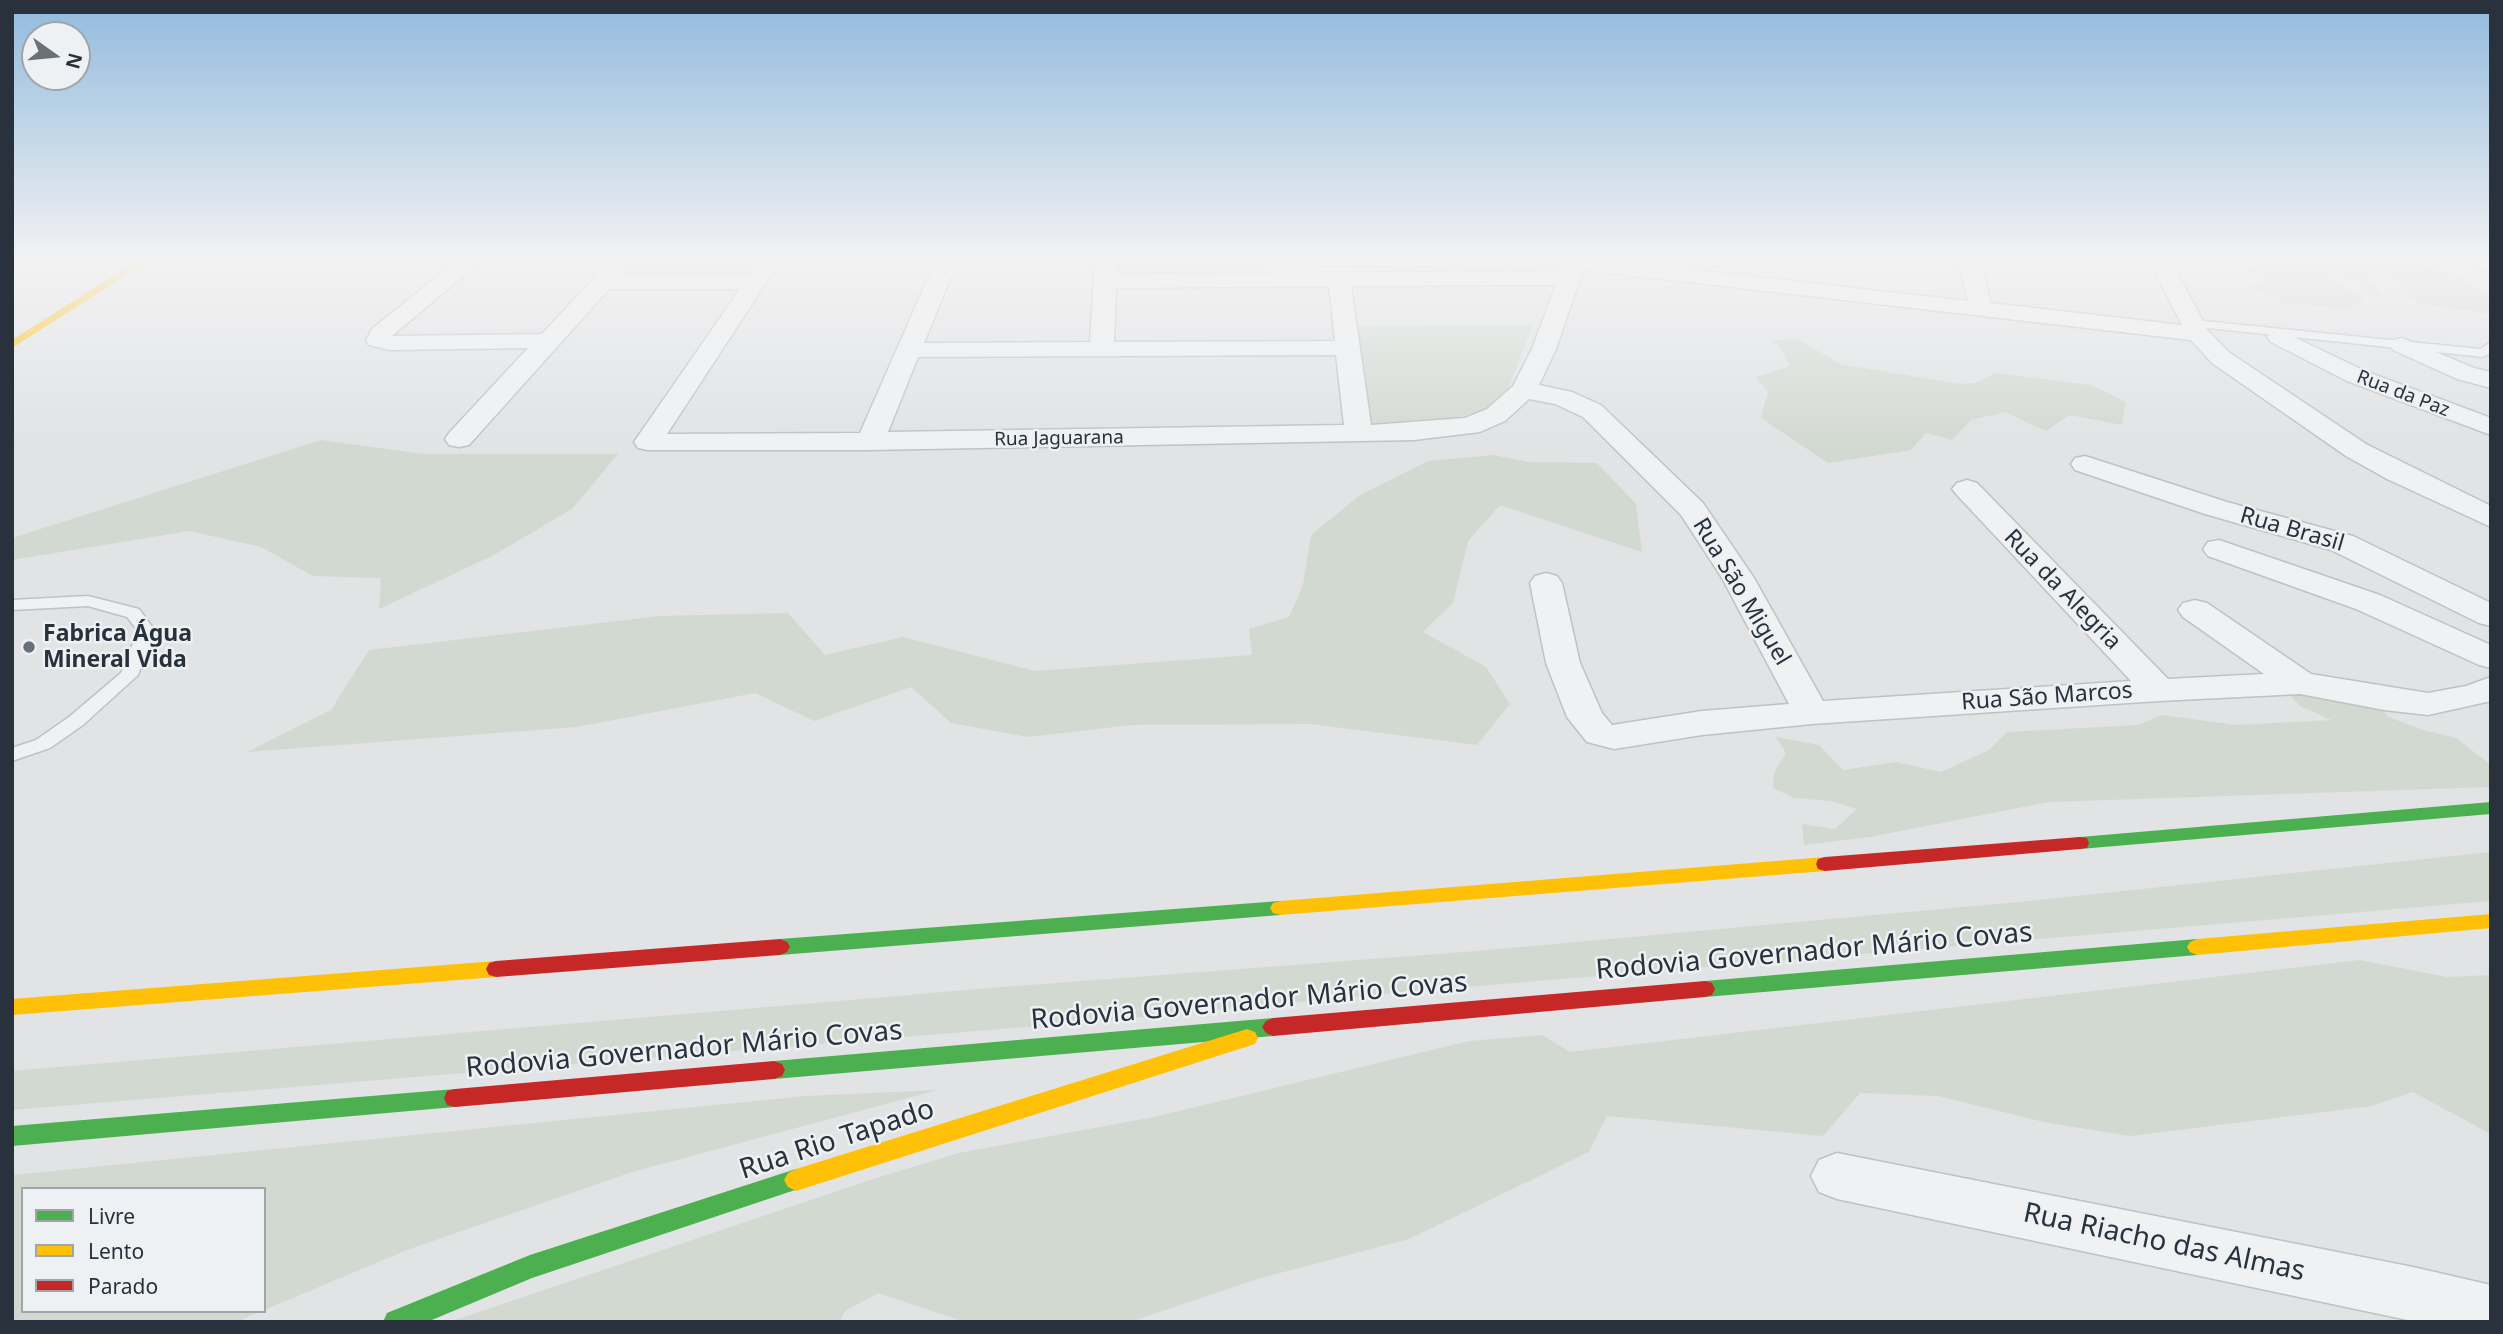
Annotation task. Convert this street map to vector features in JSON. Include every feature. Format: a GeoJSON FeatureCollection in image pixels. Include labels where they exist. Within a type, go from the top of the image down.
{"type":"FeatureCollection","features":[{"type":"Feature","properties":{"kind":"main road"},"geometry":{"type":"LineString","coordinates":[[12,345],[48,322]]}},
{"type":"Feature","properties":{"kind":"main road"},"geometry":{"type":"LineString","coordinates":[[12,1007],[1735,872],[2491,808]]}},
{"type":"Feature","properties":{"kind":"main road","name":"Rodovia Governador Mário Covas"},"geometry":{"type":"LineString","coordinates":[[12,1136],[1299,1022],[1455,1011],[2491,921]]}},
{"type":"Feature","properties":{"kind":"main road","name":"Rua Rio Tapado"},"geometry":{"type":"LineString","coordinates":[[396,1322],[530,1267],[782,1184],[1299,1022]]}},
{"type":"Feature","properties":{"kind":"street"},"geometry":{"type":"LineString","coordinates":[[394,322],[381,333],[378,340],[546,341]]}},
{"type":"Feature","properties":{"kind":"street"},"geometry":{"type":"LineString","coordinates":[[459,439],[564,322]]}},
{"type":"Feature","properties":{"kind":"street","name":"Rua Jaguarana"},"geometry":{"type":"LineString","coordinates":[[730,322],[648,442],[870,442],[1359,434],[1470,426],[1496,415],[1524,390]]}},
{"type":"Feature","properties":{"kind":"street"},"geometry":{"type":"LineString","coordinates":[[870,442],[921,322]]}},
{"type":"Feature","properties":{"kind":"street"},"geometry":{"type":"LineString","coordinates":[[1102,350],[1103,322]]}},
{"type":"Feature","properties":{"kind":"street"},"geometry":{"type":"LineString","coordinates":[[1345,322],[1359,434]]}},
{"type":"Feature","properties":{"kind":"street"},"geometry":{"type":"LineString","coordinates":[[1524,390],[1553,322]]}},
{"type":"Feature","properties":{"kind":"street"},"geometry":{"type":"LineString","coordinates":[[2123,322],[2196,329]]}},
{"type":"Feature","properties":{"kind":"street"},"geometry":{"type":"LineString","coordinates":[[2192,322],[2211,350],[2227,363],[2346,443],[2398,473],[2491,518]]}},
{"type":"Feature","properties":{"kind":"street","name":"Rua da Paz"},"geometry":{"type":"LineString","coordinates":[[2279,337],[2356,376],[2491,427]]}},
{"type":"Feature","properties":{"kind":"street"},"geometry":{"type":"LineString","coordinates":[[2402,345],[2466,374],[2491,380]]}},
{"type":"Feature","properties":{"kind":"street"},"geometry":{"type":"LineString","coordinates":[[909,350],[1349,348]]}},
{"type":"Feature","properties":{"kind":"street","name":"Rua São Miguel"},"geometry":{"type":"LineString","coordinates":[[1524,390],[1572,401],[1592,411],[1692,509],[1728,561],[1812,713]]}},
{"type":"Feature","properties":{"kind":"street","name":"Rua Brasil"},"geometry":{"type":"LineString","coordinates":[[2085,464],[2216,508],[2342,543],[2491,616]]}},
{"type":"Feature","properties":{"kind":"street","name":"Rua da Alegria"},"geometry":{"type":"LineString","coordinates":[[1967,489],[2159,690]]}},
{"type":"Feature","properties":{"kind":"street","name":"Rua Brasil"},"geometry":{"type":"LineString","coordinates":[[2219,549],[2368,602],[2491,658]]}},
{"type":"Feature","properties":{"kind":"street","name":"Rua São Marcos"},"geometry":{"type":"LineString","coordinates":[[1546,583],[1563,663],[1585,717],[1600,734],[1614,737],[1702,723],[1812,713],[2300,683],[2412,703],[2439,704],[2486,699]]}},
{"type":"Feature","properties":{"kind":"street"},"geometry":{"type":"LineString","coordinates":[[2195,610],[2300,683]]}},
{"type":"Feature","properties":{"kind":"street","name":"Rua Riacho das Almas"},"geometry":{"type":"LineString","coordinates":[[1837,1176],[2413,1294],[2491,1313]]}},
{"type":"Feature","properties":{"kind":"lane"},"geometry":{"type":"LineString","coordinates":[[2196,329],[2483,353],[2491,346]]}},
{"type":"Feature","properties":{"kind":"lane"},"geometry":{"type":"LineString","coordinates":[[12,605],[88,601],[133,613],[147,631],[129,675],[76,721],[43,744],[12,755]]}},
{"type":"Feature","properties":{"kind":"shaded area"},"geometry":{"type":"Polygon","coordinates":[[[1532,325],[1509,387],[1490,407],[1451,420],[1382,427],[1368,425],[1352,327],[1532,325]]]}},
{"type":"Feature","properties":{"kind":"shaded area"},"geometry":{"type":"Polygon","coordinates":[[[1798,339],[1840,364],[1960,384],[1975,383],[1996,373],[2091,385],[2126,402],[2122,425],[2069,415],[2046,431],[2005,412],[1971,420],[1952,440],[1926,433],[1911,450],[1828,463],[1761,418],[1768,392],[1756,377],[1790,366],[1779,346],[1771,340],[1798,339]]]}},
{"type":"Feature","properties":{"kind":"shaded area"},"geometry":{"type":"Polygon","coordinates":[[[321,440],[423,454],[618,454],[572,509],[494,555],[379,609],[381,578],[313,576],[261,547],[189,531],[12,560],[12,538],[321,440]]]}},
{"type":"Feature","properties":{"kind":"shaded area"},"geometry":{"type":"Polygon","coordinates":[[[1493,455],[1529,462],[1597,463],[1636,504],[1642,552],[1500,505],[1468,541],[1453,603],[1423,632],[1486,667],[1510,704],[1477,745],[1310,724],[1132,725],[1028,737],[951,723],[911,687],[814,721],[755,693],[577,727],[247,752],[331,710],[369,650],[660,616],[788,613],[825,655],[903,637],[1035,671],[1252,655],[1249,629],[1289,617],[1303,585],[1311,535],[1360,495],[1428,461],[1493,455]]]}},
{"type":"Feature","properties":{"kind":"shaded area"},"geometry":{"type":"Polygon","coordinates":[[[2278,682],[2376,704],[2389,717],[2423,730],[2456,738],[2491,765],[2491,787],[2049,802],[1870,837],[1804,845],[1802,824],[1835,829],[1857,809],[1831,801],[1794,798],[1773,788],[1774,773],[1786,753],[1776,737],[1819,745],[1843,770],[1896,762],[1941,772],[1989,750],[2007,732],[2138,725],[2162,715],[2235,725],[2331,720],[2300,706],[2278,682]]]}},
{"type":"Feature","properties":{"kind":"shaded area"},"geometry":{"type":"Polygon","coordinates":[[[2491,852],[2491,901],[1420,991],[1075,1023],[12,1110],[12,1071],[1003,987],[1477,951],[2019,902],[2491,852]]]}},
{"type":"Feature","properties":{"kind":"shaded area"},"geometry":{"type":"Polygon","coordinates":[[[2360,960],[2447,977],[2491,975],[2491,1134],[2413,1092],[2372,1106],[2131,1136],[2048,1123],[1938,1096],[1860,1093],[1823,1136],[1607,1116],[1589,1152],[1409,1239],[1257,1279],[1136,1320],[965,1322],[878,1293],[845,1311],[839,1322],[449,1322],[873,1179],[959,1153],[1154,1117],[1469,1041],[1542,1035],[1570,1052],[2360,960]]]}},
{"type":"Feature","properties":{"kind":"shaded area"},"geometry":{"type":"Polygon","coordinates":[[[938,1090],[632,1172],[407,1250],[266,1309],[266,1187],[21,1187],[21,1313],[256,1313],[236,1322],[12,1322],[12,1175],[806,1096],[938,1090]]]}},
{"type":"Feature","properties":{"kind":"traffic: fast"},"geometry":{"type":"LineString","coordinates":[[2080,843],[2491,808]]}},
{"type":"Feature","properties":{"kind":"traffic: fast"},"geometry":{"type":"LineString","coordinates":[[780,947],[1280,908]]}},
{"type":"Feature","properties":{"kind":"traffic: fast"},"geometry":{"type":"LineString","coordinates":[[1705,989],[2197,947]]}},
{"type":"Feature","properties":{"kind":"traffic: fast"},"geometry":{"type":"LineString","coordinates":[[774,1070],[1273,1027]]}},
{"type":"Feature","properties":{"kind":"traffic: fast"},"geometry":{"type":"LineString","coordinates":[[12,1136],[455,1098]]}},
{"type":"Feature","properties":{"kind":"traffic: fast"},"geometry":{"type":"LineString","coordinates":[[396,1322],[530,1267],[796,1180]]}},
{"type":"Feature","properties":{"kind":"traffic: slow"},"geometry":{"type":"LineString","coordinates":[[12,345],[48,322]]}},
{"type":"Feature","properties":{"kind":"traffic: slow"},"geometry":{"type":"LineString","coordinates":[[1280,908],[1825,864]]}},
{"type":"Feature","properties":{"kind":"traffic: slow"},"geometry":{"type":"LineString","coordinates":[[2197,947],[2491,921]]}},
{"type":"Feature","properties":{"kind":"traffic: slow"},"geometry":{"type":"LineString","coordinates":[[12,1007],[496,969]]}},
{"type":"Feature","properties":{"kind":"traffic: slow"},"geometry":{"type":"LineString","coordinates":[[796,1180],[1247,1038]]}},
{"type":"Feature","properties":{"kind":"traffic: jam"},"geometry":{"type":"LineString","coordinates":[[1825,864],[2080,843]]}},
{"type":"Feature","properties":{"kind":"traffic: jam"},"geometry":{"type":"LineString","coordinates":[[496,969],[780,947]]}},
{"type":"Feature","properties":{"kind":"traffic: jam"},"geometry":{"type":"LineString","coordinates":[[1273,1027],[1705,989]]}},
{"type":"Feature","properties":{"kind":"traffic: jam"},"geometry":{"type":"LineString","coordinates":[[455,1098],[774,1070]]}},
{"type":"Feature","properties":{"kind":"place","name":"Fabrica Água Mineral Vida"},"geometry":{"type":"Point","coordinates":[29,647]}}]}
